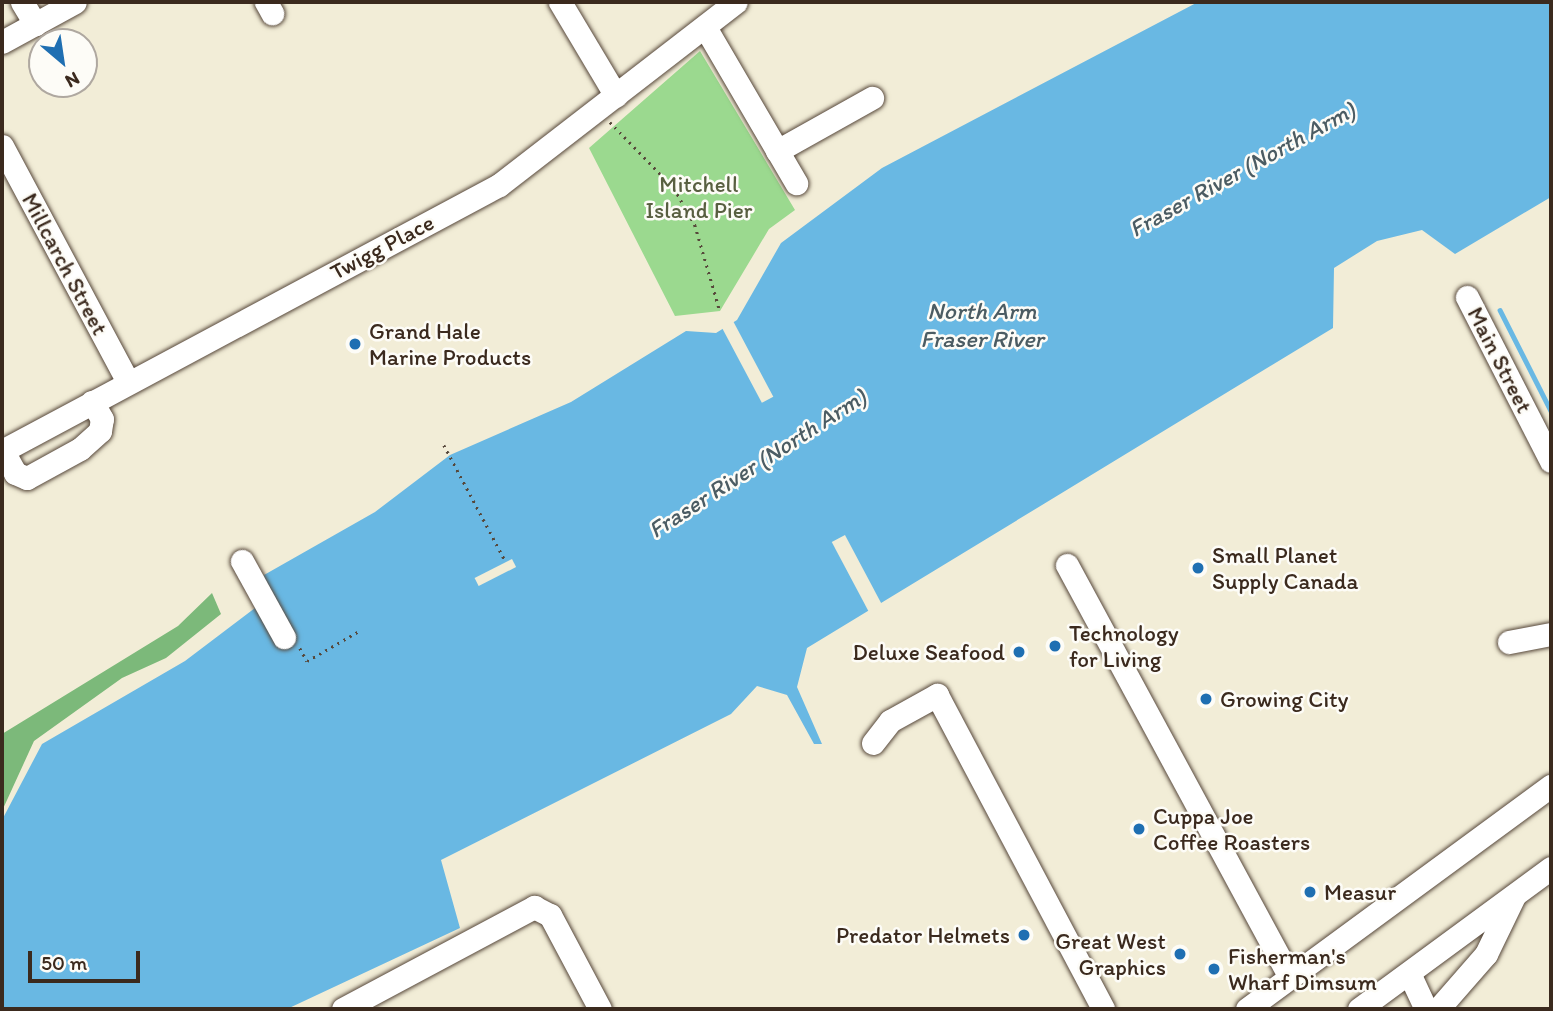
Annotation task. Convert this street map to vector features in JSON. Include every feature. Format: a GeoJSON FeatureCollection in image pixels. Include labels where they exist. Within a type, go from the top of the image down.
{"type":"FeatureCollection","features":[{"type":"Feature","properties":{"kind":"street"},"geometry":{"type":"LineString","coordinates":[[22,2],[35,24]]}},
{"type":"Feature","properties":{"kind":"street"},"geometry":{"type":"LineString","coordinates":[[2,42],[75,2]]}},
{"type":"Feature","properties":{"kind":"street"},"geometry":{"type":"LineString","coordinates":[[560,2],[616,96]]}},
{"type":"Feature","properties":{"kind":"street","name":"Twigg Place"},"geometry":{"type":"LineString","coordinates":[[2,451],[499,185],[736,2]]}},
{"type":"Feature","properties":{"kind":"street"},"geometry":{"type":"LineString","coordinates":[[705,27],[796,183]]}},
{"type":"Feature","properties":{"kind":"street"},"geometry":{"type":"LineString","coordinates":[[777,151],[872,99]]}},
{"type":"Feature","properties":{"kind":"street","name":"Millcarch Street"},"geometry":{"type":"LineString","coordinates":[[2,146],[128,382]]}},
{"type":"Feature","properties":{"kind":"street","name":"Main Street"},"geometry":{"type":"LineString","coordinates":[[1467,297],[1551,461]]}},
{"type":"Feature","properties":{"kind":"street"},"geometry":{"type":"LineString","coordinates":[[2,451],[22,478],[80,449],[100,431],[102,419],[92,401]]}},
{"type":"Feature","properties":{"kind":"street"},"geometry":{"type":"LineString","coordinates":[[242,561],[289,637]]}},
{"type":"Feature","properties":{"kind":"street"},"geometry":{"type":"LineString","coordinates":[[1067,565],[1290,977]]}},
{"type":"Feature","properties":{"kind":"street"},"geometry":{"type":"LineString","coordinates":[[1509,642],[1551,634]]}},
{"type":"Feature","properties":{"kind":"street"},"geometry":{"type":"LineString","coordinates":[[873,743],[890,721],[937,695],[1103,1009]]}},
{"type":"Feature","properties":{"kind":"street"},"geometry":{"type":"LineString","coordinates":[[1247,1009],[1551,786]]}},
{"type":"Feature","properties":{"kind":"street"},"geometry":{"type":"LineString","coordinates":[[1359,1009],[1551,868]]}},
{"type":"Feature","properties":{"kind":"street"},"geometry":{"type":"LineString","coordinates":[[1438,1009],[1486,954],[1514,896]]}},
{"type":"Feature","properties":{"kind":"street"},"geometry":{"type":"LineString","coordinates":[[343,1009],[534,908],[550,915],[600,1009]]}},
{"type":"Feature","properties":{"kind":"street"},"geometry":{"type":"LineString","coordinates":[[1409,973],[1426,1009]]}},
{"type":"Feature","properties":{"kind":"path"},"geometry":{"type":"LineString","coordinates":[[608,120],[674,188],[695,225],[720,311]]}},
{"type":"Feature","properties":{"kind":"path"},"geometry":{"type":"LineString","coordinates":[[444,445],[506,562]]}},
{"type":"Feature","properties":{"kind":"path"},"geometry":{"type":"LineString","coordinates":[[289,637],[307,661],[361,630]]}},
{"type":"Feature","properties":{"kind":"green space","name":"Mitchell Island Pier"},"geometry":{"type":"Polygon","coordinates":[[[700,51],[795,210],[769,229],[720,311],[675,316],[589,148],[700,51]]]}},
{"type":"Feature","properties":{"kind":"green space"},"geometry":{"type":"Polygon","coordinates":[[[212,593],[221,614],[166,658],[122,678],[34,741],[2,811],[2,734],[178,626],[212,593]]]}},
{"type":"Feature","properties":{"kind":"water","name":"North Arm Fraser River"},"geometry":{"type":"Polygon","coordinates":[[[1198,2],[1551,2],[1551,197],[1455,254],[1422,230],[1377,241],[1334,268],[1333,328],[807,648],[797,687],[822,744],[814,744],[787,695],[757,686],[731,714],[441,860],[460,928],[287,1009],[2,1009],[2,820],[42,744],[185,661],[267,599],[264,575],[375,512],[450,455],[571,402],[686,331],[716,333],[737,320],[781,243],[882,168],[1198,2]]]}},
{"type":"Feature","properties":{"kind":"pier"},"geometry":{"type":"Polygon","coordinates":[[[732,319],[773,397],[762,403],[721,325],[732,319]]]}},
{"type":"Feature","properties":{"kind":"pier"},"geometry":{"type":"Polygon","coordinates":[[[845,535],[883,606],[869,613],[832,542],[845,535]]]}},
{"type":"Feature","properties":{"kind":"pier"},"geometry":{"type":"Polygon","coordinates":[[[512,559],[516,567],[479,586],[475,578],[512,559]]]}},
{"type":"Feature","properties":{"kind":"waterway"},"geometry":{"type":"LineString","coordinates":[[1500,310],[1551,411]]}},
{"type":"Feature","properties":{"kind":"place","name":"Grand Hale Marine Products"},"geometry":{"type":"Point","coordinates":[355,344]}},
{"type":"Feature","properties":{"kind":"place","name":"Small Planet Supply Canada"},"geometry":{"type":"Point","coordinates":[1198,568]}},
{"type":"Feature","properties":{"kind":"place","name":"Technology for Living"},"geometry":{"type":"Point","coordinates":[1055,646]}},
{"type":"Feature","properties":{"kind":"place","name":"Deluxe Seafood"},"geometry":{"type":"Point","coordinates":[1019,652]}},
{"type":"Feature","properties":{"kind":"place","name":"Growing City"},"geometry":{"type":"Point","coordinates":[1206,699]}},
{"type":"Feature","properties":{"kind":"place","name":"Cuppa Joe Coffee Roasters"},"geometry":{"type":"Point","coordinates":[1139,829]}},
{"type":"Feature","properties":{"kind":"place","name":"Measur"},"geometry":{"type":"Point","coordinates":[1310,892]}},
{"type":"Feature","properties":{"kind":"place","name":"Predator Helmets"},"geometry":{"type":"Point","coordinates":[1024,935]}},
{"type":"Feature","properties":{"kind":"place","name":"Great West Graphics"},"geometry":{"type":"Point","coordinates":[1180,954]}},
{"type":"Feature","properties":{"kind":"place","name":"Fisherman's Wharf Dimsum"},"geometry":{"type":"Point","coordinates":[1214,969]}},
{"type":"Feature","properties":{"kind":"water label","name":"Fraser River (North Arm)"},"geometry":{"type":"Point","coordinates":[1242,169]}},
{"type":"Feature","properties":{"kind":"water label","name":"Fraser River (North Arm)"},"geometry":{"type":"Point","coordinates":[757,463]}}]}
